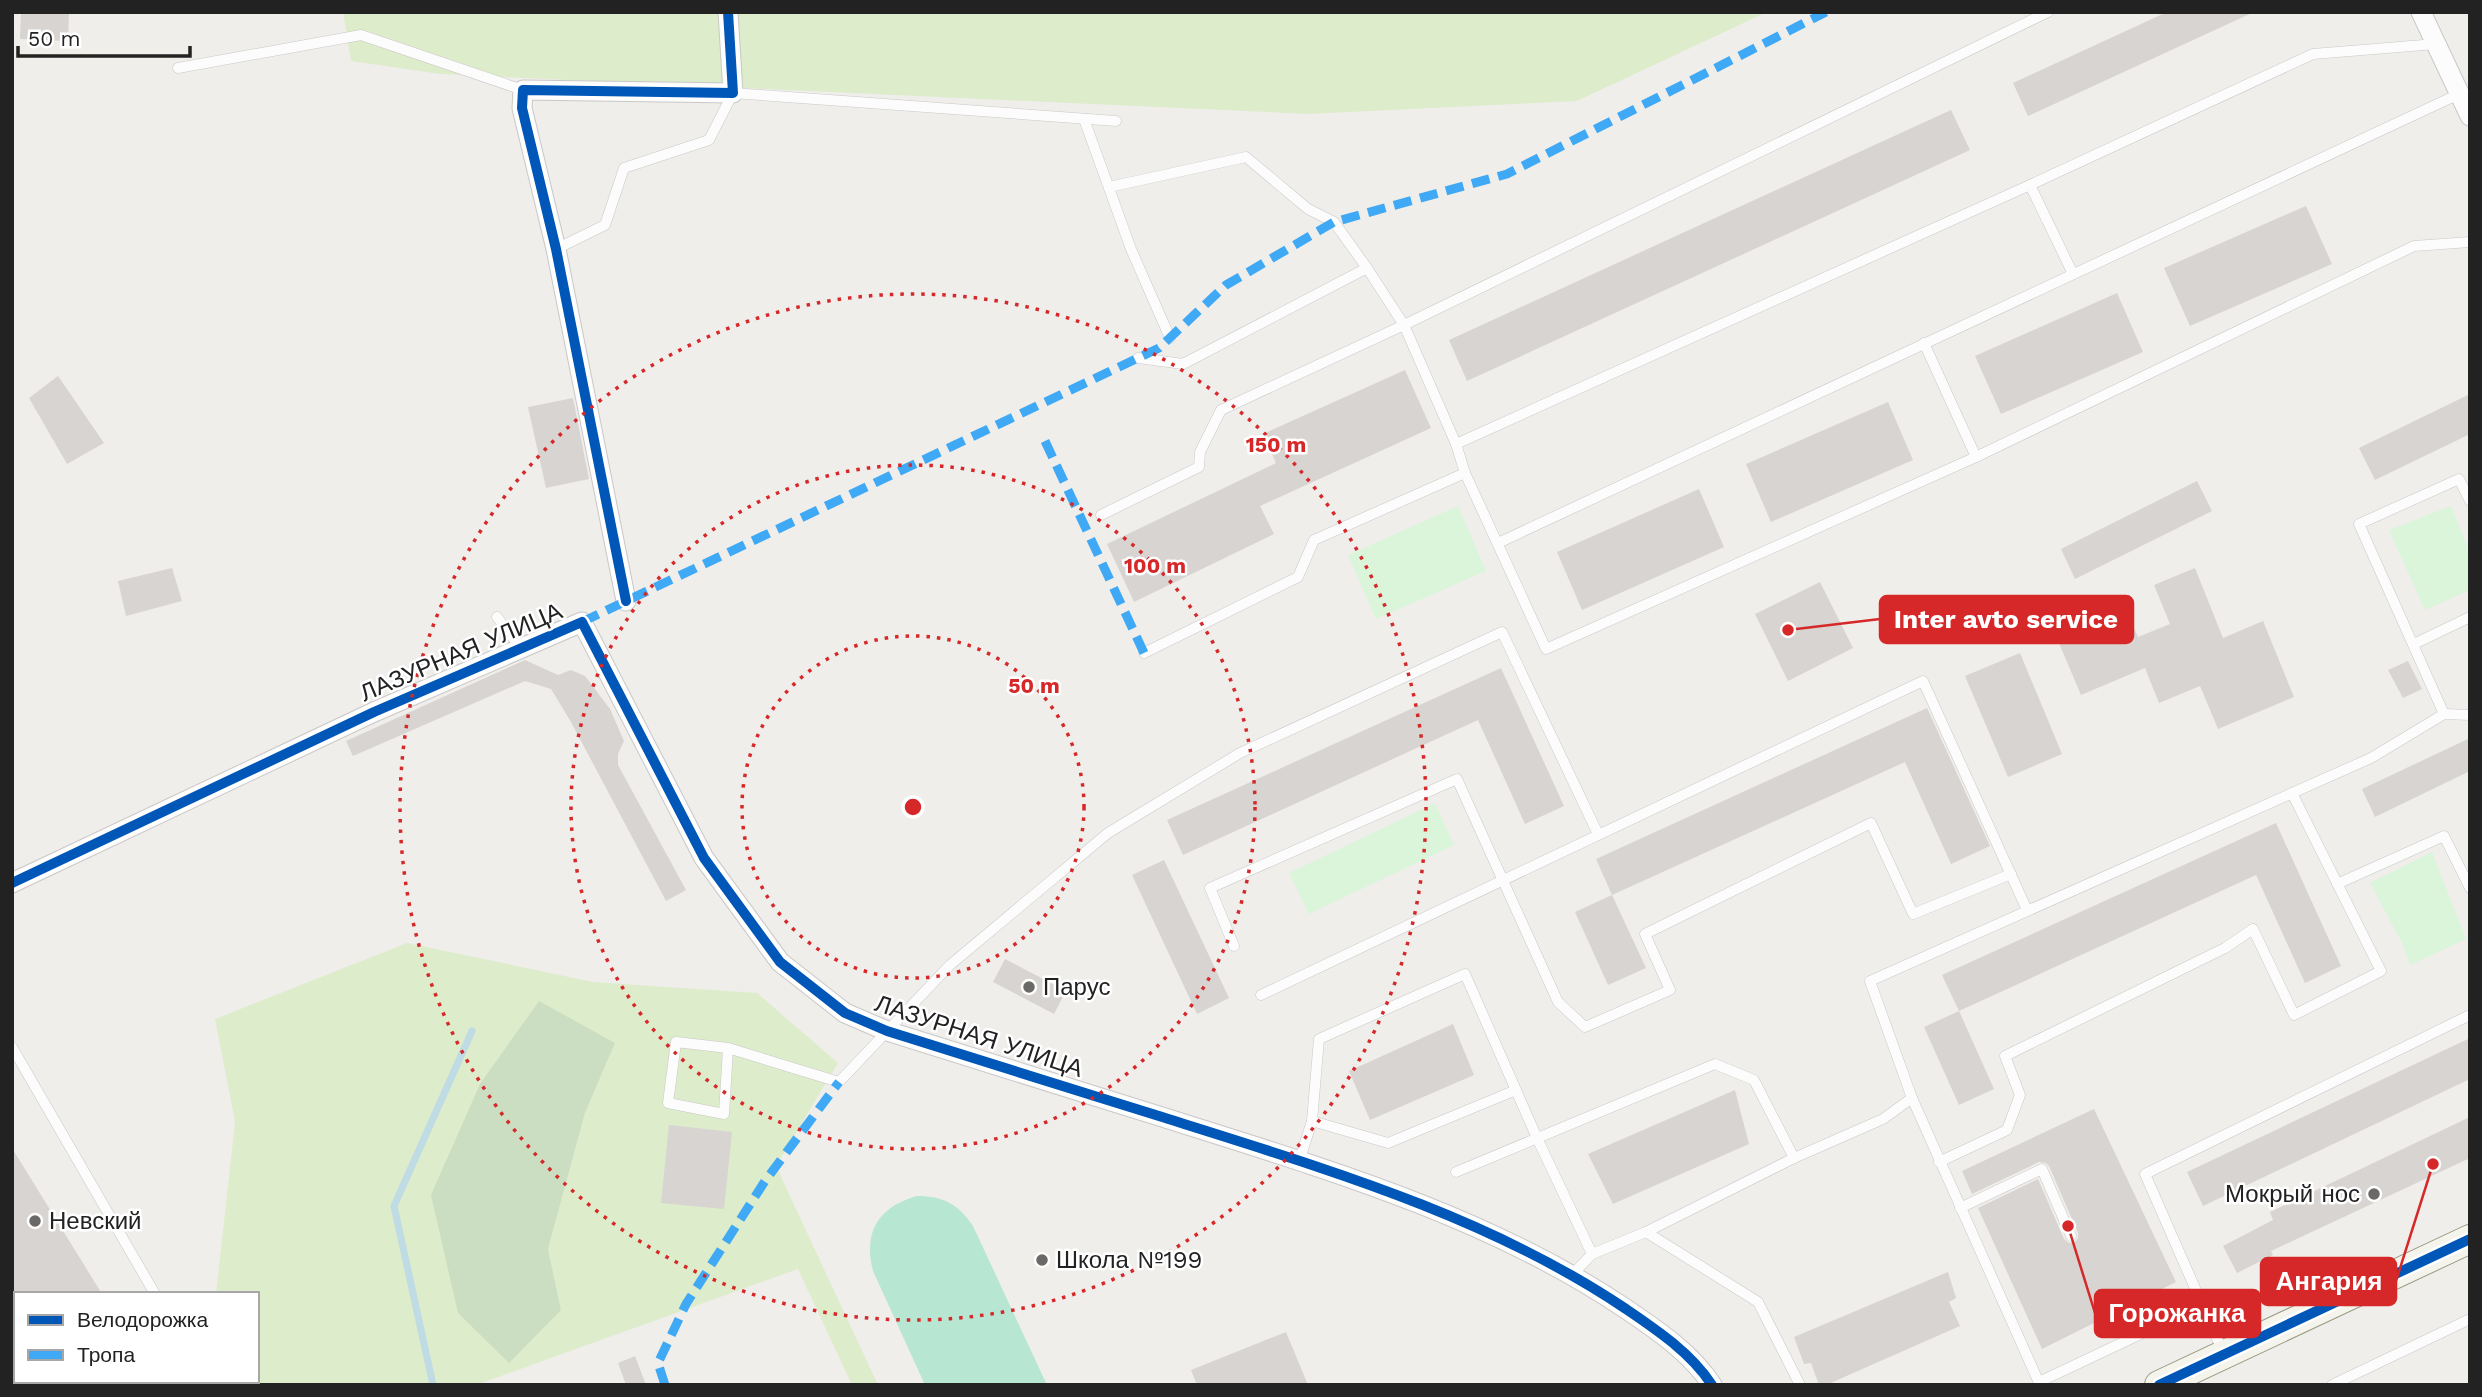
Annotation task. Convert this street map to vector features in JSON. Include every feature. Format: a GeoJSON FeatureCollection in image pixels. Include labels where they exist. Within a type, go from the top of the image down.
{"type":"FeatureCollection","features":[{"type":"Feature","properties":{"kind":"street"},"geometry":{"type":"LineString","coordinates":[[626,601],[556,250],[522,108],[523,90],[733,93],[728,12]]}},
{"type":"Feature","properties":{"kind":"street"},"geometry":{"type":"LineString","coordinates":[[2421,12],[2470,116]]}},
{"type":"Feature","properties":{"kind":"street","name":"ЛАЗУРНАЯ УЛИЦА"},"geometry":{"type":"LineString","coordinates":[[12,883],[374,712],[582,622],[704,858],[780,961],[845,1013],[887,1031],[1299,1162],[1475,1226],[1573,1274],[1657,1330],[1702,1369],[1712,1385]]}},
{"type":"Feature","properties":{"kind":"street"},"geometry":{"type":"LineString","coordinates":[[2159,1385],[2470,1239]]}},
{"type":"Feature","properties":{"kind":"lane"},"geometry":{"type":"LineString","coordinates":[[1101,515],[1199,467],[1200,452],[1222,410],[1405,325],[2048,12]]}},
{"type":"Feature","properties":{"kind":"lane"},"geometry":{"type":"LineString","coordinates":[[178,68],[361,34],[523,90]]}},
{"type":"Feature","properties":{"kind":"lane"},"geometry":{"type":"LineString","coordinates":[[1456,444],[2030,186],[2312,54],[2437,44]]}},
{"type":"Feature","properties":{"kind":"lane"},"geometry":{"type":"LineString","coordinates":[[556,250],[605,225],[624,168],[709,140],[733,93],[1116,121]]}},
{"type":"Feature","properties":{"kind":"lane"},"geometry":{"type":"LineString","coordinates":[[1498,543],[2459,93]]}},
{"type":"Feature","properties":{"kind":"lane"},"geometry":{"type":"LineString","coordinates":[[1084,118],[1131,249],[1170,338]]}},
{"type":"Feature","properties":{"kind":"lane"},"geometry":{"type":"LineString","coordinates":[[1109,187],[1246,158],[1308,209],[1334,222],[1405,325],[1456,444],[1465,473],[1546,649],[1976,457],[2414,246],[2470,242]]}},
{"type":"Feature","properties":{"kind":"lane"},"geometry":{"type":"LineString","coordinates":[[2030,186],[2073,274]]}},
{"type":"Feature","properties":{"kind":"lane"},"geometry":{"type":"LineString","coordinates":[[1138,358],[1183,364],[1367,268]]}},
{"type":"Feature","properties":{"kind":"lane"},"geometry":{"type":"LineString","coordinates":[[1924,344],[1976,457]]}},
{"type":"Feature","properties":{"kind":"lane"},"geometry":{"type":"LineString","coordinates":[[1144,653],[1298,577],[1314,540],[1465,473]]}},
{"type":"Feature","properties":{"kind":"lane"},"geometry":{"type":"LineString","coordinates":[[2444,714],[2359,524],[2459,479],[2470,501]]}},
{"type":"Feature","properties":{"kind":"lane"},"geometry":{"type":"LineString","coordinates":[[497,617],[521,648]]}},
{"type":"Feature","properties":{"kind":"lane"},"geometry":{"type":"LineString","coordinates":[[2414,644],[2470,617]]}},
{"type":"Feature","properties":{"kind":"lane"},"geometry":{"type":"LineString","coordinates":[[728,1048],[724,1114],[668,1103],[676,1042],[728,1048],[839,1082],[950,965],[1108,833],[1240,753],[1502,632],[1598,834]]}},
{"type":"Feature","properties":{"kind":"lane"},"geometry":{"type":"LineString","coordinates":[[1261,995],[1923,681],[2027,910]]}},
{"type":"Feature","properties":{"kind":"lane"},"geometry":{"type":"LineString","coordinates":[[2202,1305],[2040,1383],[1939,1162],[1912,1098],[1870,981],[2371,758],[2444,714],[2470,715]]}},
{"type":"Feature","properties":{"kind":"lane"},"geometry":{"type":"LineString","coordinates":[[1234,946],[1210,888],[1457,779],[1558,1002],[1585,1027],[1670,990],[1645,934],[1871,823],[1913,914],[2011,874]]}},
{"type":"Feature","properties":{"kind":"lane"},"geometry":{"type":"LineString","coordinates":[[1939,1162],[2007,1130],[2020,1095],[2005,1056],[2225,948],[2253,929],[2294,1016],[2381,971],[2292,793]]}},
{"type":"Feature","properties":{"kind":"lane"},"geometry":{"type":"LineString","coordinates":[[2337,884],[2444,836],[2470,888]]}},
{"type":"Feature","properties":{"kind":"lane"},"geometry":{"type":"LineString","coordinates":[[1299,1162],[1312,1121],[1319,1039],[1465,974],[1537,1138],[1592,1254]]}},
{"type":"Feature","properties":{"kind":"lane"},"geometry":{"type":"LineString","coordinates":[[2224,1354],[2145,1174],[2470,1015]]}},
{"type":"Feature","properties":{"kind":"lane"},"geometry":{"type":"LineString","coordinates":[[12,1047],[155,1292]]}},
{"type":"Feature","properties":{"kind":"lane"},"geometry":{"type":"LineString","coordinates":[[1456,1172],[1715,1064],[1754,1080],[1794,1158]]}},
{"type":"Feature","properties":{"kind":"lane"},"geometry":{"type":"LineString","coordinates":[[1312,1121],[1388,1143],[1516,1090]]}},
{"type":"Feature","properties":{"kind":"lane"},"geometry":{"type":"LineString","coordinates":[[1573,1274],[1592,1254],[1646,1232],[1794,1158],[1883,1119],[1912,1098]]}},
{"type":"Feature","properties":{"kind":"lane"},"geometry":{"type":"LineString","coordinates":[[1960,1208],[2042,1169],[2070,1236]]}},
{"type":"Feature","properties":{"kind":"lane"},"geometry":{"type":"LineString","coordinates":[[1646,1232],[1758,1302],[1800,1385]]}},
{"type":"Feature","properties":{"kind":"lane"},"geometry":{"type":"LineString","coordinates":[[2332,1385],[2470,1319]]}},
{"type":"Feature","properties":{"kind":"green space"},"geometry":{"type":"Polygon","coordinates":[[[343,12],[1767,12],[1577,101],[1308,114],[440,74],[351,61],[343,12]]]}},
{"type":"Feature","properties":{"kind":"green space"},"geometry":{"type":"Polygon","coordinates":[[[1458,506],[1486,571],[1376,619],[1348,555],[1458,506]]]}},
{"type":"Feature","properties":{"kind":"green space"},"geometry":{"type":"Polygon","coordinates":[[[2451,506],[2470,554],[2470,590],[2425,610],[2389,530],[2451,506]]]}},
{"type":"Feature","properties":{"kind":"green space"},"geometry":{"type":"Polygon","coordinates":[[[1435,803],[1454,845],[1309,914],[1289,873],[1435,803]]]}},
{"type":"Feature","properties":{"kind":"green space"},"geometry":{"type":"Polygon","coordinates":[[[2432,852],[2466,939],[2410,965],[2402,943],[2370,883],[2432,852]]]}},
{"type":"Feature","properties":{"kind":"green space"},"geometry":{"type":"Polygon","coordinates":[[[407,943],[593,982],[757,993],[838,1063],[776,1166],[878,1385],[852,1385],[798,1269],[476,1385],[192,1385],[259,1383],[259,1292],[216,1292],[235,1122],[215,1019],[407,943]],[[615,1043],[431,1195],[561,1310],[548,1249],[585,1113],[615,1043]]]}},
{"type":"Feature","properties":{"kind":"green space"},"geometry":{"type":"Polygon","coordinates":[[[539,1001],[615,1043],[585,1113],[548,1249],[561,1310],[509,1363],[458,1313],[431,1195],[480,1084],[539,1001]]]}},
{"type":"Feature","properties":{"kind":"green space"},"geometry":{"type":"Polygon","coordinates":[[[917,1196],[949,1203],[962,1212],[973,1226],[1047,1385],[925,1385],[873,1271],[870,1257],[872,1233],[883,1214],[917,1196]]]}},
{"type":"Feature","properties":{"kind":"building"},"geometry":{"type":"Polygon","coordinates":[[[21,12],[69,12],[68,41],[20,39],[21,12]]]}},
{"type":"Feature","properties":{"kind":"building"},"geometry":{"type":"Polygon","coordinates":[[[2167,12],[2254,12],[2028,116],[2013,83],[2167,12]]]}},
{"type":"Feature","properties":{"kind":"building"},"geometry":{"type":"Polygon","coordinates":[[[1951,110],[1970,150],[1467,381],[1449,340],[1951,110]]]}},
{"type":"Feature","properties":{"kind":"building"},"geometry":{"type":"Polygon","coordinates":[[[2306,206],[2332,264],[2190,326],[2164,268],[2306,206]]]}},
{"type":"Feature","properties":{"kind":"building"},"geometry":{"type":"Polygon","coordinates":[[[2117,293],[2143,352],[2001,414],[1975,356],[2117,293]]]}},
{"type":"Feature","properties":{"kind":"building"},"geometry":{"type":"Polygon","coordinates":[[[1405,370],[1431,428],[1260,506],[1274,534],[1134,602],[1107,544],[1276,463],[1263,434],[1405,370]]]}},
{"type":"Feature","properties":{"kind":"building"},"geometry":{"type":"Polygon","coordinates":[[[58,376],[104,443],[67,464],[29,398],[58,376]]]}},
{"type":"Feature","properties":{"kind":"building"},"geometry":{"type":"Polygon","coordinates":[[[2470,394],[2470,434],[2375,480],[2359,448],[2470,394]]]}},
{"type":"Feature","properties":{"kind":"building"},"geometry":{"type":"Polygon","coordinates":[[[573,398],[589,479],[546,488],[528,407],[573,398]]]}},
{"type":"Feature","properties":{"kind":"building"},"geometry":{"type":"Polygon","coordinates":[[[1888,402],[1913,460],[1771,522],[1746,464],[1888,402]]]}},
{"type":"Feature","properties":{"kind":"building"},"geometry":{"type":"Polygon","coordinates":[[[2197,481],[2212,511],[2075,579],[2061,549],[2197,481]]]}},
{"type":"Feature","properties":{"kind":"building"},"geometry":{"type":"Polygon","coordinates":[[[1699,489],[1724,547],[1582,610],[1557,552],[1699,489]]]}},
{"type":"Feature","properties":{"kind":"building"},"geometry":{"type":"Polygon","coordinates":[[[172,568],[182,601],[126,616],[118,581],[172,568]]]}},
{"type":"Feature","properties":{"kind":"building"},"geometry":{"type":"Polygon","coordinates":[[[2195,568],[2223,638],[2263,621],[2294,697],[2218,729],[2200,686],[2159,703],[2145,668],[2081,695],[2056,636],[2125,607],[2138,637],[2170,624],[2154,585],[2195,568]]]}},
{"type":"Feature","properties":{"kind":"building"},"geometry":{"type":"Polygon","coordinates":[[[1820,582],[1853,648],[1788,681],[1755,614],[1820,582]]]}},
{"type":"Feature","properties":{"kind":"building"},"geometry":{"type":"Polygon","coordinates":[[[2020,653],[2062,754],[2008,777],[1965,676],[2020,653]]]}},
{"type":"Feature","properties":{"kind":"building"},"geometry":{"type":"Polygon","coordinates":[[[525,660],[558,675],[571,670],[585,676],[610,709],[624,741],[618,754],[618,765],[686,890],[666,901],[551,689],[525,681],[353,756],[346,741],[525,660]]]}},
{"type":"Feature","properties":{"kind":"building"},"geometry":{"type":"Polygon","coordinates":[[[2408,661],[2422,689],[2403,698],[2388,670],[2408,661]]]}},
{"type":"Feature","properties":{"kind":"building"},"geometry":{"type":"Polygon","coordinates":[[[1501,668],[1564,806],[1525,824],[1478,720],[1183,855],[1167,820],[1501,668]]]}},
{"type":"Feature","properties":{"kind":"building"},"geometry":{"type":"Polygon","coordinates":[[[1927,708],[1990,846],[1951,864],[1905,762],[1612,895],[1596,859],[1927,708]]]}},
{"type":"Feature","properties":{"kind":"building"},"geometry":{"type":"Polygon","coordinates":[[[2470,738],[2470,771],[2375,817],[2362,789],[2470,738]]]}},
{"type":"Feature","properties":{"kind":"building"},"geometry":{"type":"Polygon","coordinates":[[[2276,823],[2341,966],[2305,983],[2256,875],[1959,1011],[1942,975],[2276,823]]]}},
{"type":"Feature","properties":{"kind":"building"},"geometry":{"type":"Polygon","coordinates":[[[1164,860],[1229,998],[1197,1014],[1132,875],[1164,860]]]}},
{"type":"Feature","properties":{"kind":"building"},"geometry":{"type":"Polygon","coordinates":[[[1612,895],[1646,968],[1608,985],[1575,912],[1612,895]]]}},
{"type":"Feature","properties":{"kind":"building","name":"Парус"},"geometry":{"type":"Polygon","coordinates":[[[1005,959],[1066,991],[1054,1014],[993,982],[1005,959]]]}},
{"type":"Feature","properties":{"kind":"building"},"geometry":{"type":"Polygon","coordinates":[[[1959,1011],[1994,1089],[1959,1105],[1924,1027],[1959,1011]]]}},
{"type":"Feature","properties":{"kind":"building"},"geometry":{"type":"Polygon","coordinates":[[[1453,1024],[1474,1075],[1370,1120],[1349,1071],[1453,1024]]]}},
{"type":"Feature","properties":{"kind":"building"},"geometry":{"type":"Polygon","coordinates":[[[2470,1038],[2470,1079],[2203,1206],[2187,1172],[2470,1038]]]}},
{"type":"Feature","properties":{"kind":"building"},"geometry":{"type":"Polygon","coordinates":[[[1735,1090],[1749,1144],[1613,1204],[1588,1154],[1735,1090]]]}},
{"type":"Feature","properties":{"kind":"building"},"geometry":{"type":"Polygon","coordinates":[[[2094,1109],[2176,1282],[2042,1349],[1978,1208],[2038,1179],[2064,1239],[2069,1243],[2075,1242],[2078,1233],[2049,1166],[2039,1162],[1972,1194],[1962,1171],[2094,1109]]]}},
{"type":"Feature","properties":{"kind":"building"},"geometry":{"type":"Polygon","coordinates":[[[2470,1117],[2470,1158],[2271,1251],[2273,1255],[2237,1273],[2223,1246],[2273,1220],[2270,1212],[2470,1117]]]}},
{"type":"Feature","properties":{"kind":"building"},"geometry":{"type":"Polygon","coordinates":[[[669,1125],[732,1132],[724,1209],[661,1203],[669,1125]]]}},
{"type":"Feature","properties":{"kind":"building","name":"Невский"},"geometry":{"type":"Polygon","coordinates":[[[12,1148],[101,1292],[12,1294],[12,1148]]]}},
{"type":"Feature","properties":{"kind":"building"},"geometry":{"type":"Polygon","coordinates":[[[1948,1272],[1956,1298],[1949,1302],[1960,1326],[1826,1385],[1819,1385],[1811,1363],[1804,1364],[1794,1337],[1948,1272]]]}},
{"type":"Feature","properties":{"kind":"building"},"geometry":{"type":"Polygon","coordinates":[[[1286,1332],[1308,1385],[1197,1385],[1191,1370],[1286,1332]]]}},
{"type":"Feature","properties":{"kind":"building"},"geometry":{"type":"Polygon","coordinates":[[[635,1356],[646,1385],[626,1385],[618,1363],[635,1356]]]}},
{"type":"Feature","properties":{"kind":"waterway"},"geometry":{"type":"LineString","coordinates":[[433,1385],[394,1206],[472,1031]]}},
{"type":"Feature","properties":{"kind":"marked path"},"geometry":{"type":"LineString","coordinates":[[582,622],[1159,348],[1226,285],[1334,222],[1507,174],[1826,12]]}},
{"type":"Feature","properties":{"kind":"marked path"},"geometry":{"type":"LineString","coordinates":[[1045,441],[1144,653]]}},
{"type":"Feature","properties":{"kind":"marked path"},"geometry":{"type":"LineString","coordinates":[[665,1385],[658,1363],[686,1304],[765,1181],[839,1082]]}},
{"type":"Feature","properties":{"kind":"cycle path"},"geometry":{"type":"LineString","coordinates":[[626,601],[556,249],[522,108],[523,90],[733,93],[728,12]]}},
{"type":"Feature","properties":{"kind":"cycle path"},"geometry":{"type":"LineString","coordinates":[[12,883],[374,712],[582,622],[704,858],[780,962],[845,1013],[887,1031],[1340,1174],[1458,1220],[1516,1246],[1626,1309],[1684,1352],[1712,1385]]}},
{"type":"Feature","properties":{"kind":"cycle path"},"geometry":{"type":"LineString","coordinates":[[2159,1385],[2470,1239]]}},
{"type":"Feature","properties":{"kind":"place","name":"Inter avto service"},"geometry":{"type":"Point","coordinates":[1788,630]}},
{"type":"Feature","properties":{"kind":"place","name":"Парус"},"geometry":{"type":"Point","coordinates":[1029,987]}},
{"type":"Feature","properties":{"kind":"place","name":"Ангария"},"geometry":{"type":"Point","coordinates":[2433,1164]}},
{"type":"Feature","properties":{"kind":"place","name":"Мокрый нос"},"geometry":{"type":"Point","coordinates":[2374,1194]}},
{"type":"Feature","properties":{"kind":"place","name":"Невский"},"geometry":{"type":"Point","coordinates":[35,1221]}},
{"type":"Feature","properties":{"kind":"place","name":"Горожанка"},"geometry":{"type":"Point","coordinates":[2068,1226]}},
{"type":"Feature","properties":{"kind":"place","name":"Школа №199"},"geometry":{"type":"Point","coordinates":[1042,1260]}}]}
